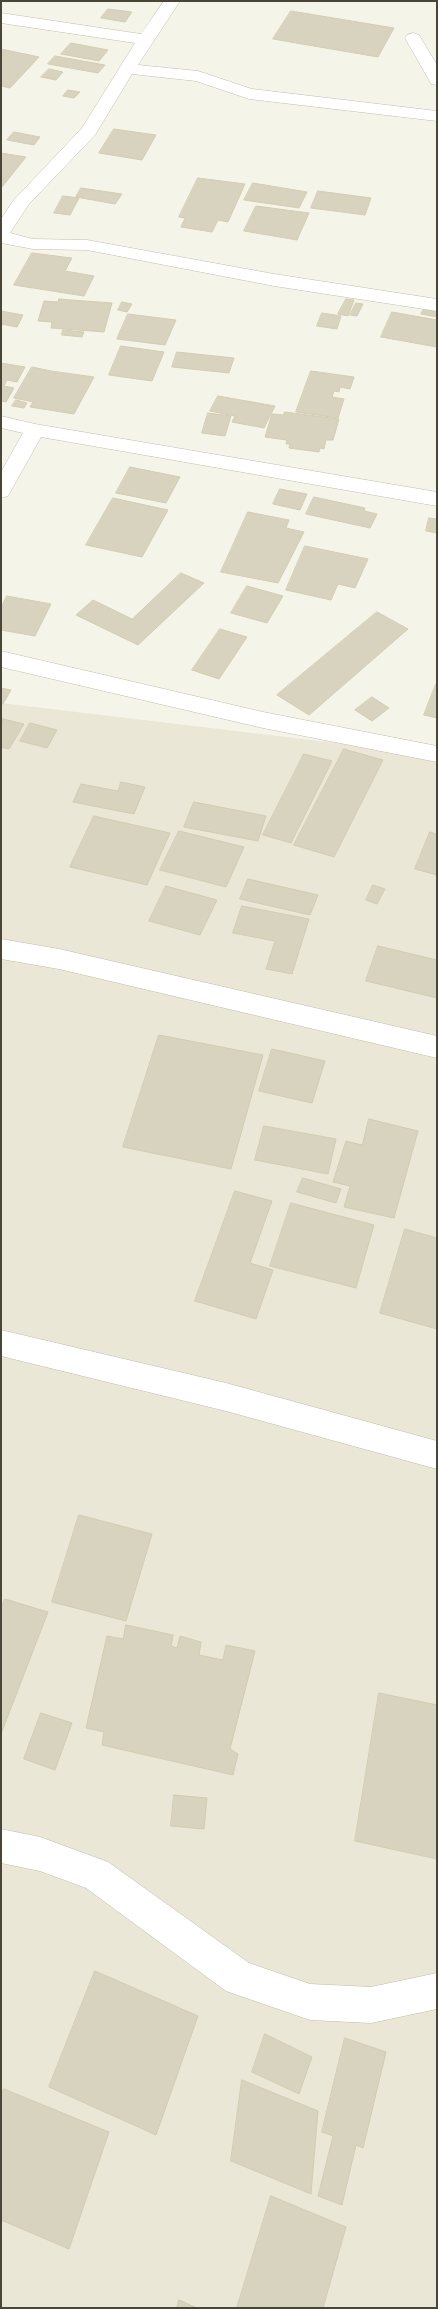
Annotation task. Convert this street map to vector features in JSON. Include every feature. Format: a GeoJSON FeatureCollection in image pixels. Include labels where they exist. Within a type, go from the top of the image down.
{"type":"FeatureCollection","features":[{"type":"Feature","properties":{"kind":"street"},"geometry":{"type":"LineString","coordinates":[[172,1],[144,40],[89,131],[22,201],[1,235],[32,244],[87,245],[274,280],[437,305]]}},
{"type":"Feature","properties":{"kind":"street"},"geometry":{"type":"LineString","coordinates":[[1,18],[144,40]]}},
{"type":"Feature","properties":{"kind":"street"},"geometry":{"type":"LineString","coordinates":[[413,38],[437,80]]}},
{"type":"Feature","properties":{"kind":"street"},"geometry":{"type":"LineString","coordinates":[[127,68],[198,76],[249,94],[437,116]]}},
{"type":"Feature","properties":{"kind":"street"},"geometry":{"type":"LineString","coordinates":[[1,422],[35,430],[437,499]]}},
{"type":"Feature","properties":{"kind":"street"},"geometry":{"type":"LineString","coordinates":[[1,491],[35,430]]}},
{"type":"Feature","properties":{"kind":"street"},"geometry":{"type":"LineString","coordinates":[[1,659],[263,720],[437,754]]}},
{"type":"Feature","properties":{"kind":"street"},"geometry":{"type":"LineString","coordinates":[[1,950],[59,960],[437,1047]]}},
{"type":"Feature","properties":{"kind":"street"},"geometry":{"type":"LineString","coordinates":[[1,1343],[226,1397],[437,1455]]}},
{"type":"Feature","properties":{"kind":"street"},"geometry":{"type":"LineString","coordinates":[[1,1846],[40,1854],[96,1874],[239,1978],[310,2002],[372,2005],[437,1991]]}},
{"type":"Feature","properties":{"kind":"shaded area"},"geometry":{"type":"Polygon","coordinates":[[[1,703],[437,755],[437,2308],[1,2308],[1,703]]]}},
{"type":"Feature","properties":{"kind":"building"},"geometry":{"type":"Polygon","coordinates":[[[108,9],[132,12],[125,22],[101,18],[108,9]]]}},
{"type":"Feature","properties":{"kind":"building"},"geometry":{"type":"Polygon","coordinates":[[[291,11],[394,28],[378,57],[273,39],[291,11]]]}},
{"type":"Feature","properties":{"kind":"building"},"geometry":{"type":"Polygon","coordinates":[[[71,43],[108,50],[99,61],[61,54],[71,43]]]}},
{"type":"Feature","properties":{"kind":"building"},"geometry":{"type":"Polygon","coordinates":[[[1,49],[39,57],[10,88],[1,86],[1,49]]]}},
{"type":"Feature","properties":{"kind":"building"},"geometry":{"type":"Polygon","coordinates":[[[55,56],[105,65],[98,73],[48,64],[55,56]]]}},
{"type":"Feature","properties":{"kind":"building"},"geometry":{"type":"Polygon","coordinates":[[[49,69],[63,72],[56,80],[41,77],[49,69]]]}},
{"type":"Feature","properties":{"kind":"building"},"geometry":{"type":"Polygon","coordinates":[[[68,90],[80,92],[74,98],[63,96],[68,90]]]}},
{"type":"Feature","properties":{"kind":"building"},"geometry":{"type":"Polygon","coordinates":[[[114,129],[156,135],[142,160],[99,153],[114,129]]]}},
{"type":"Feature","properties":{"kind":"building"},"geometry":{"type":"Polygon","coordinates":[[[14,132],[40,137],[34,145],[7,140],[14,132]]]}},
{"type":"Feature","properties":{"kind":"building"},"geometry":{"type":"Polygon","coordinates":[[[1,153],[26,157],[2,187],[1,187],[1,153]]]}},
{"type":"Feature","properties":{"kind":"building"},"geometry":{"type":"Polygon","coordinates":[[[198,178],[245,184],[228,222],[218,220],[212,232],[181,227],[185,218],[179,217],[198,178]]]}},
{"type":"Feature","properties":{"kind":"building"},"geometry":{"type":"Polygon","coordinates":[[[253,183],[307,192],[299,208],[244,200],[253,183]]]}},
{"type":"Feature","properties":{"kind":"building"},"geometry":{"type":"Polygon","coordinates":[[[81,188],[122,194],[115,204],[76,197],[81,188]]]}},
{"type":"Feature","properties":{"kind":"building"},"geometry":{"type":"Polygon","coordinates":[[[318,191],[371,198],[365,215],[311,208],[318,191]]]}},
{"type":"Feature","properties":{"kind":"building"},"geometry":{"type":"Polygon","coordinates":[[[63,196],[79,198],[70,215],[54,213],[63,196]]]}},
{"type":"Feature","properties":{"kind":"building"},"geometry":{"type":"Polygon","coordinates":[[[256,206],[309,213],[297,240],[244,231],[256,206]]]}},
{"type":"Feature","properties":{"kind":"building"},"geometry":{"type":"Polygon","coordinates":[[[32,253],[72,258],[65,271],[94,276],[84,296],[14,285],[32,253]]]}},
{"type":"Feature","properties":{"kind":"building"},"geometry":{"type":"Polygon","coordinates":[[[59,299],[112,303],[104,332],[51,328],[52,322],[38,321],[44,301],[58,302],[59,299]]]}},
{"type":"Feature","properties":{"kind":"building"},"geometry":{"type":"Polygon","coordinates":[[[346,299],[354,300],[348,316],[338,314],[346,299]]]}},
{"type":"Feature","properties":{"kind":"building"},"geometry":{"type":"Polygon","coordinates":[[[122,302],[132,304],[127,312],[118,310],[122,302]]]}},
{"type":"Feature","properties":{"kind":"building"},"geometry":{"type":"Polygon","coordinates":[[[356,303],[363,304],[357,316],[350,315],[356,303]]]}},
{"type":"Feature","properties":{"kind":"building"},"geometry":{"type":"Polygon","coordinates":[[[426,305],[437,308],[437,317],[421,314],[426,305]]]}},
{"type":"Feature","properties":{"kind":"building"},"geometry":{"type":"Polygon","coordinates":[[[1,311],[23,315],[17,327],[1,324],[1,311]]]}},
{"type":"Feature","properties":{"kind":"building"},"geometry":{"type":"Polygon","coordinates":[[[392,312],[437,320],[437,347],[381,337],[392,312]]]}},
{"type":"Feature","properties":{"kind":"building"},"geometry":{"type":"Polygon","coordinates":[[[322,313],[341,316],[337,329],[317,326],[322,313]]]}},
{"type":"Feature","properties":{"kind":"building"},"geometry":{"type":"Polygon","coordinates":[[[128,314],[176,320],[165,345],[117,339],[128,314]]]}},
{"type":"Feature","properties":{"kind":"building"},"geometry":{"type":"Polygon","coordinates":[[[63,330],[84,332],[82,337],[62,335],[63,330]]]}},
{"type":"Feature","properties":{"kind":"building"},"geometry":{"type":"Polygon","coordinates":[[[121,346],[164,352],[152,381],[109,375],[121,346]]]}},
{"type":"Feature","properties":{"kind":"building"},"geometry":{"type":"Polygon","coordinates":[[[177,352],[234,358],[229,373],[172,367],[177,352]]]}},
{"type":"Feature","properties":{"kind":"building"},"geometry":{"type":"Polygon","coordinates":[[[1,363],[25,367],[17,382],[7,380],[4,386],[14,388],[6,402],[1,401],[1,363]]]}},
{"type":"Feature","properties":{"kind":"building"},"geometry":{"type":"Polygon","coordinates":[[[32,367],[94,377],[74,414],[30,407],[33,402],[14,398],[32,367]]]}},
{"type":"Feature","properties":{"kind":"building"},"geometry":{"type":"Polygon","coordinates":[[[311,371],[354,377],[350,389],[340,387],[339,392],[334,391],[332,397],[344,399],[338,418],[296,412],[311,371]]]}},
{"type":"Feature","properties":{"kind":"building"},"geometry":{"type":"Polygon","coordinates":[[[218,396],[275,406],[264,428],[232,422],[235,416],[210,411],[218,396]]]}},
{"type":"Feature","properties":{"kind":"building"},"geometry":{"type":"Polygon","coordinates":[[[16,400],[27,403],[24,408],[12,406],[16,400]]]}},
{"type":"Feature","properties":{"kind":"building"},"geometry":{"type":"Polygon","coordinates":[[[285,412],[339,419],[333,440],[326,440],[324,449],[320,448],[319,452],[289,448],[290,444],[286,444],[287,440],[265,437],[272,414],[283,415],[285,412]]]}},
{"type":"Feature","properties":{"kind":"building"},"geometry":{"type":"Polygon","coordinates":[[[208,413],[231,416],[225,436],[202,433],[208,413]]]}},
{"type":"Feature","properties":{"kind":"building"},"geometry":{"type":"Polygon","coordinates":[[[130,467],[180,477],[166,503],[116,493],[130,467]]]}},
{"type":"Feature","properties":{"kind":"building"},"geometry":{"type":"Polygon","coordinates":[[[280,489],[307,494],[300,510],[273,504],[280,489]]]}},
{"type":"Feature","properties":{"kind":"building"},"geometry":{"type":"Polygon","coordinates":[[[314,497],[365,508],[364,511],[377,514],[370,528],[306,514],[314,497]]]}},
{"type":"Feature","properties":{"kind":"building"},"geometry":{"type":"Polygon","coordinates":[[[113,498],[168,510],[142,557],[86,545],[113,498]]]}},
{"type":"Feature","properties":{"kind":"building"},"geometry":{"type":"Polygon","coordinates":[[[248,512],[289,520],[286,528],[304,532],[278,583],[221,572],[248,512]]]}},
{"type":"Feature","properties":{"kind":"building"},"geometry":{"type":"Polygon","coordinates":[[[429,518],[437,519],[437,533],[426,531],[429,518]]]}},
{"type":"Feature","properties":{"kind":"building"},"geometry":{"type":"Polygon","coordinates":[[[305,546],[368,559],[355,588],[338,584],[331,600],[286,590],[305,546]]]}},
{"type":"Feature","properties":{"kind":"building"},"geometry":{"type":"Polygon","coordinates":[[[181,573],[204,583],[138,645],[76,615],[93,600],[132,619],[181,573]]]}},
{"type":"Feature","properties":{"kind":"building"},"geometry":{"type":"Polygon","coordinates":[[[247,586],[283,596],[267,623],[231,613],[247,586]]]}},
{"type":"Feature","properties":{"kind":"building"},"geometry":{"type":"Polygon","coordinates":[[[7,596],[51,604],[35,636],[1,630],[1,608],[7,596]]]}},
{"type":"Feature","properties":{"kind":"building"},"geometry":{"type":"Polygon","coordinates":[[[377,612],[408,629],[309,715],[277,695],[377,612]]]}},
{"type":"Feature","properties":{"kind":"building"},"geometry":{"type":"Polygon","coordinates":[[[220,629],[247,637],[219,679],[192,670],[220,629]]]}},
{"type":"Feature","properties":{"kind":"building"},"geometry":{"type":"Polygon","coordinates":[[[437,684],[437,718],[424,715],[437,684]]]}},
{"type":"Feature","properties":{"kind":"building"},"geometry":{"type":"Polygon","coordinates":[[[1,688],[11,690],[3,704],[1,704],[1,688]]]}},
{"type":"Feature","properties":{"kind":"building"},"geometry":{"type":"Polygon","coordinates":[[[372,697],[389,708],[372,721],[355,710],[372,697]]]}},
{"type":"Feature","properties":{"kind":"building"},"geometry":{"type":"Polygon","coordinates":[[[3,719],[24,724],[9,749],[1,747],[3,719]]]}},
{"type":"Feature","properties":{"kind":"building"},"geometry":{"type":"Polygon","coordinates":[[[30,723],[57,730],[47,748],[20,741],[30,723]]]}},
{"type":"Feature","properties":{"kind":"building"},"geometry":{"type":"Polygon","coordinates":[[[344,749],[383,760],[334,857],[294,845],[344,749]]]}},
{"type":"Feature","properties":{"kind":"building"},"geometry":{"type":"Polygon","coordinates":[[[304,754],[332,761],[291,843],[263,835],[304,754]]]}},
{"type":"Feature","properties":{"kind":"building"},"geometry":{"type":"Polygon","coordinates":[[[121,782],[145,787],[134,814],[73,802],[81,784],[118,791],[121,782]]]}},
{"type":"Feature","properties":{"kind":"building"},"geometry":{"type":"Polygon","coordinates":[[[194,802],[266,816],[258,841],[184,827],[194,802]]]}},
{"type":"Feature","properties":{"kind":"building"},"geometry":{"type":"Polygon","coordinates":[[[94,816],[170,833],[147,885],[70,867],[94,816]]]}},
{"type":"Feature","properties":{"kind":"building"},"geometry":{"type":"Polygon","coordinates":[[[179,831],[244,847],[226,887],[160,870],[179,831]]]}},
{"type":"Feature","properties":{"kind":"building"},"geometry":{"type":"Polygon","coordinates":[[[430,832],[437,834],[437,875],[415,869],[430,832]]]}},
{"type":"Feature","properties":{"kind":"building"},"geometry":{"type":"Polygon","coordinates":[[[248,879],[318,895],[310,915],[240,899],[248,879]]]}},
{"type":"Feature","properties":{"kind":"building"},"geometry":{"type":"Polygon","coordinates":[[[373,885],[385,889],[377,904],[366,900],[373,885]]]}},
{"type":"Feature","properties":{"kind":"building"},"geometry":{"type":"Polygon","coordinates":[[[166,886],[217,900],[200,935],[149,921],[166,886]]]}},
{"type":"Feature","properties":{"kind":"building"},"geometry":{"type":"Polygon","coordinates":[[[242,906],[309,919],[292,974],[266,969],[275,941],[233,933],[242,906]]]}},
{"type":"Feature","properties":{"kind":"building"},"geometry":{"type":"Polygon","coordinates":[[[378,946],[437,960],[437,998],[366,981],[378,946]]]}},
{"type":"Feature","properties":{"kind":"building"},"geometry":{"type":"Polygon","coordinates":[[[159,1035],[263,1055],[231,1169],[123,1147],[159,1035]]]}},
{"type":"Feature","properties":{"kind":"building"},"geometry":{"type":"Polygon","coordinates":[[[272,1049],[325,1061],[312,1103],[259,1091],[272,1049]]]}},
{"type":"Feature","properties":{"kind":"building"},"geometry":{"type":"Polygon","coordinates":[[[369,1119],[418,1131],[394,1218],[344,1207],[350,1186],[333,1182],[346,1141],[362,1145],[369,1119]]]}},
{"type":"Feature","properties":{"kind":"building"},"geometry":{"type":"Polygon","coordinates":[[[264,1126],[336,1139],[328,1174],[255,1160],[264,1126]]]}},
{"type":"Feature","properties":{"kind":"building"},"geometry":{"type":"Polygon","coordinates":[[[303,1178],[341,1189],[336,1203],[297,1192],[303,1178]]]}},
{"type":"Feature","properties":{"kind":"building"},"geometry":{"type":"Polygon","coordinates":[[[235,1191],[272,1201],[250,1263],[273,1270],[256,1319],[195,1301],[235,1191]]]}},
{"type":"Feature","properties":{"kind":"building"},"geometry":{"type":"Polygon","coordinates":[[[291,1203],[374,1225],[356,1288],[270,1266],[291,1203]]]}},
{"type":"Feature","properties":{"kind":"building"},"geometry":{"type":"Polygon","coordinates":[[[405,1229],[437,1238],[437,1329],[380,1313],[405,1229]]]}},
{"type":"Feature","properties":{"kind":"building"},"geometry":{"type":"Polygon","coordinates":[[[79,1515],[152,1534],[126,1621],[52,1602],[79,1515]]]}},
{"type":"Feature","properties":{"kind":"building"},"geometry":{"type":"Polygon","coordinates":[[[5,1599],[48,1612],[1,1734],[1,1610],[5,1599]]]}},
{"type":"Feature","properties":{"kind":"building"},"geometry":{"type":"Polygon","coordinates":[[[126,1625],[173,1635],[171,1646],[177,1648],[180,1636],[201,1642],[199,1655],[223,1660],[226,1645],[255,1651],[230,1749],[238,1754],[233,1775],[102,1745],[104,1732],[86,1728],[107,1636],[123,1639],[126,1625]]]}},
{"type":"Feature","properties":{"kind":"building"},"geometry":{"type":"Polygon","coordinates":[[[379,1693],[437,1705],[437,1859],[355,1841],[379,1693]]]}},
{"type":"Feature","properties":{"kind":"building"},"geometry":{"type":"Polygon","coordinates":[[[41,1713],[72,1723],[55,1770],[24,1759],[41,1713]]]}},
{"type":"Feature","properties":{"kind":"building"},"geometry":{"type":"Polygon","coordinates":[[[174,1795],[207,1798],[204,1829],[171,1826],[174,1795]]]}},
{"type":"Feature","properties":{"kind":"building"},"geometry":{"type":"Polygon","coordinates":[[[95,1971],[198,2016],[156,2135],[49,2087],[95,1971]]]}},
{"type":"Feature","properties":{"kind":"building"},"geometry":{"type":"Polygon","coordinates":[[[265,2034],[312,2057],[299,2094],[252,2072],[265,2034]]]}},
{"type":"Feature","properties":{"kind":"building"},"geometry":{"type":"Polygon","coordinates":[[[345,2038],[386,2052],[363,2148],[356,2145],[342,2205],[318,2196],[333,2136],[322,2132],[345,2038]]]}},
{"type":"Feature","properties":{"kind":"building"},"geometry":{"type":"Polygon","coordinates":[[[242,2080],[318,2111],[311,2194],[231,2161],[242,2080]]]}},
{"type":"Feature","properties":{"kind":"building"},"geometry":{"type":"Polygon","coordinates":[[[4,2089],[109,2132],[69,2249],[1,2220],[1,2096],[4,2089]]]}},
{"type":"Feature","properties":{"kind":"building"},"geometry":{"type":"Polygon","coordinates":[[[271,2196],[346,2227],[323,2308],[237,2308],[271,2196]]]}},
{"type":"Feature","properties":{"kind":"building"},"geometry":{"type":"Polygon","coordinates":[[[179,2300],[197,2308],[177,2308],[179,2300]]]}}]}
